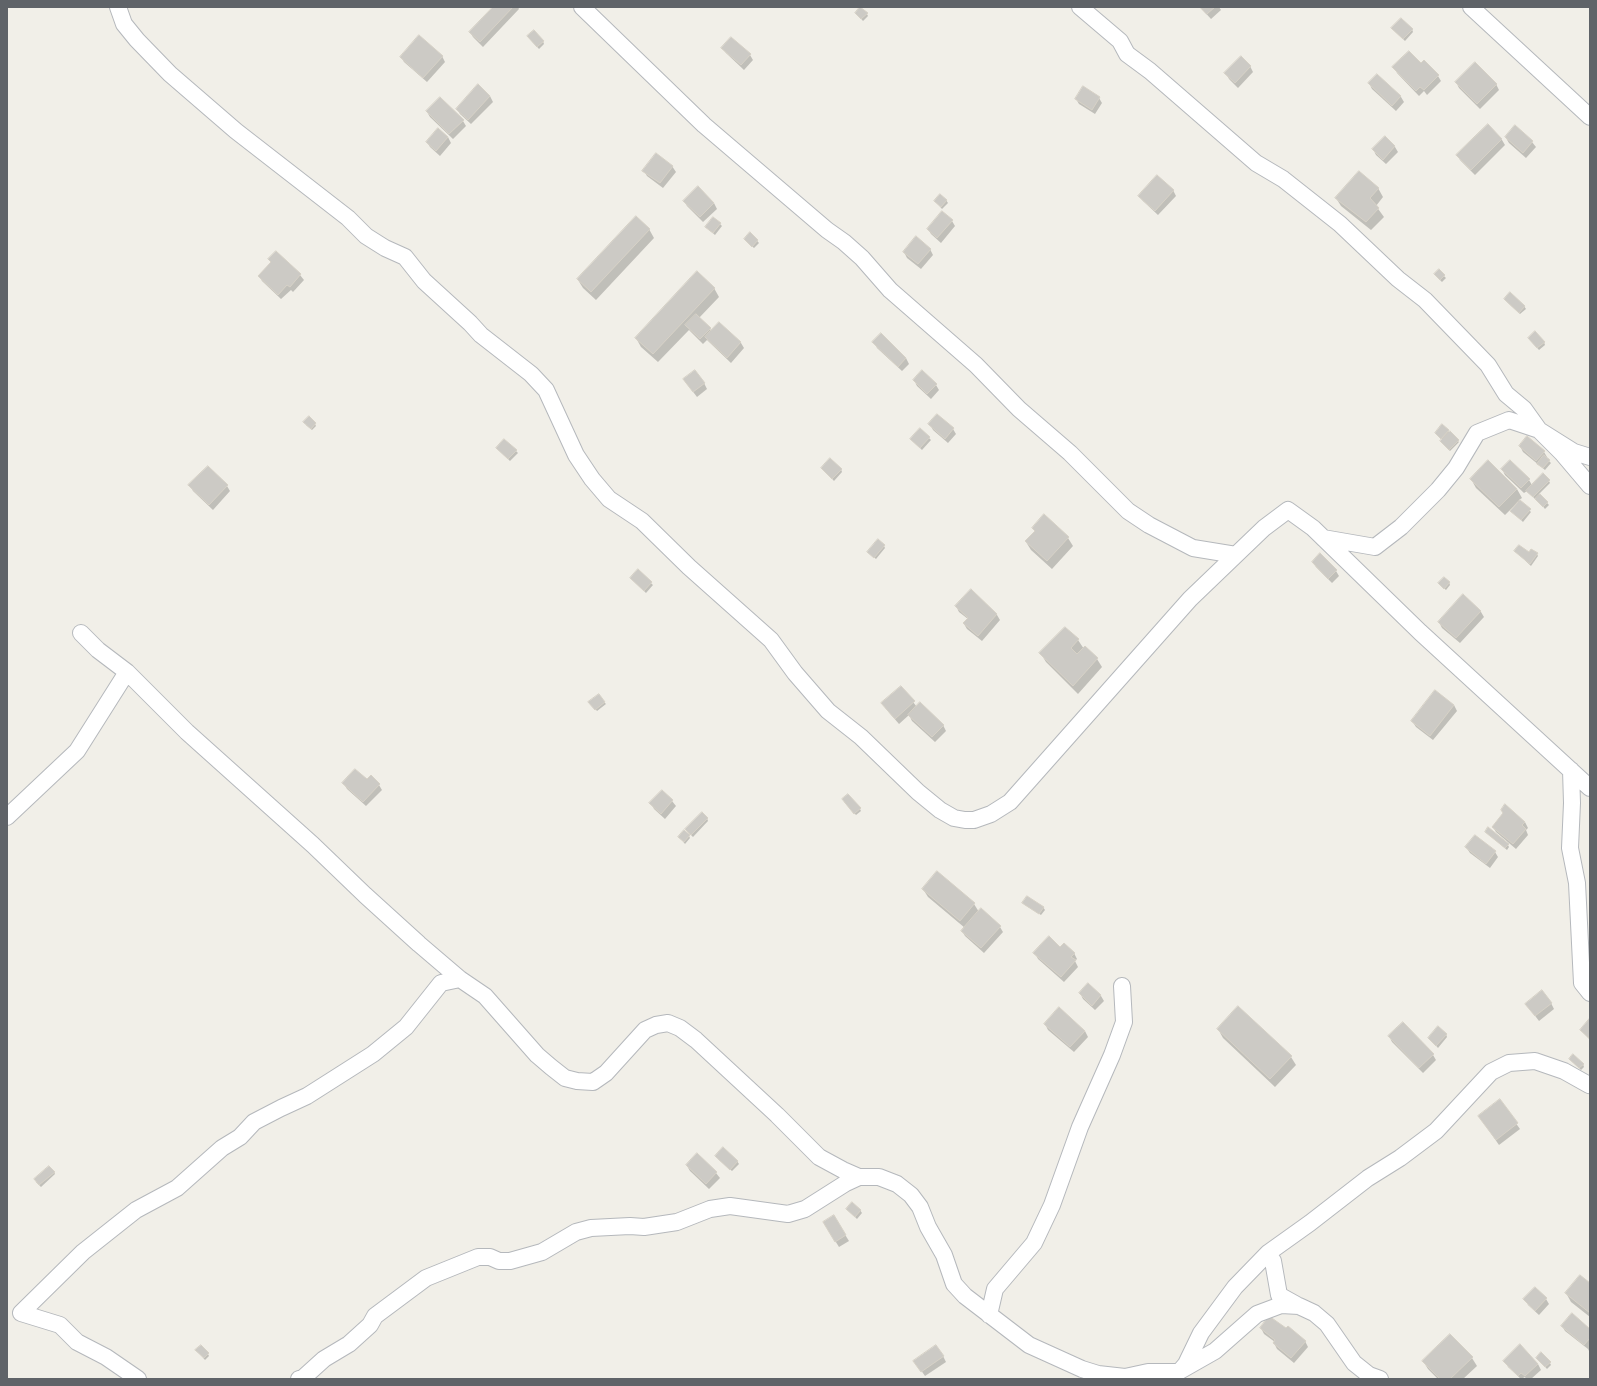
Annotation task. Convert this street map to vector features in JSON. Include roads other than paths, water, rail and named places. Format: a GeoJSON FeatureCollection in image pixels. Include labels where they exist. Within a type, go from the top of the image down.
{"type":"FeatureCollection","features":[{"type":"Feature","properties":{"kind":"street"},"geometry":{"type":"LineString","coordinates":[[118,7],[124,24],[137,40],[170,74],[236,131],[348,218],[366,236],[385,248],[406,257],[424,281],[481,335],[531,374],[546,390],[576,455],[608,499],[642,520],[689,567],[771,640],[795,672],[828,711],[861,737],[918,792],[940,810],[954,818],[974,820],[991,814],[1010,802],[1190,599],[1264,528],[1288,510],[1313,528],[1420,632],[1590,788]]}},
{"type":"Feature","properties":{"kind":"street"},"geometry":{"type":"LineString","coordinates":[[582,7],[704,124],[862,258],[890,290],[976,365],[1019,409],[1070,453],[1128,510],[1149,525],[1193,548],[1236,555]]}},
{"type":"Feature","properties":{"kind":"street"},"geometry":{"type":"LineString","coordinates":[[1080,7],[1120,41],[1127,54],[1150,70],[1223,136],[1256,163],[1282,179],[1340,224],[1398,280],[1425,300],[1488,365],[1506,394],[1524,409],[1538,430],[1562,453],[1590,486]]}},
{"type":"Feature","properties":{"kind":"street"},"geometry":{"type":"LineString","coordinates":[[1471,7],[1590,117]]}},
{"type":"Feature","properties":{"kind":"street"},"geometry":{"type":"LineString","coordinates":[[1323,538],[1375,548],[1401,526],[1438,490],[1456,468],[1477,433],[1509,420],[1538,430],[1574,452],[1590,457]]}},
{"type":"Feature","properties":{"kind":"street"},"geometry":{"type":"LineString","coordinates":[[81,633],[98,650],[127,672],[187,732],[313,845],[375,904],[460,979],[485,996],[537,1055],[551,1068],[565,1078],[577,1081],[593,1082],[606,1073],[645,1030],[656,1025],[668,1023],[680,1028],[696,1040],[777,1115],[819,1157],[859,1177],[879,1177],[897,1184],[911,1195],[920,1207],[928,1227],[944,1255],[954,1284],[965,1296],[1029,1345],[1077,1374],[1098,1374],[1125,1378],[1178,1372],[1215,1351],[1257,1314],[1281,1305],[1299,1306]]}},
{"type":"Feature","properties":{"kind":"street"},"geometry":{"type":"LineString","coordinates":[[7,817],[77,751],[127,672]]}},
{"type":"Feature","properties":{"kind":"street"},"geometry":{"type":"LineString","coordinates":[[1571,770],[1572,803],[1570,848],[1577,883],[1582,983],[1590,993]]}},
{"type":"Feature","properties":{"kind":"street"},"geometry":{"type":"LineString","coordinates":[[14,1313],[83,1252],[136,1210],[177,1188],[222,1148],[240,1137],[254,1122],[307,1096],[372,1054],[406,1026],[441,983],[460,979]]}},
{"type":"Feature","properties":{"kind":"street"},"geometry":{"type":"LineString","coordinates":[[989,1315],[995,1289],[1034,1243],[1052,1204],[1080,1127],[1112,1055],[1124,1022],[1122,986]]}},
{"type":"Feature","properties":{"kind":"street"},"geometry":{"type":"LineString","coordinates":[[1178,1372],[1186,1364],[1201,1333],[1235,1287],[1268,1253],[1310,1224],[1368,1178],[1400,1158],[1436,1131],[1491,1072],[1509,1063],[1535,1061],[1564,1071],[1590,1085]]}},
{"type":"Feature","properties":{"kind":"street"},"geometry":{"type":"LineString","coordinates":[[300,1379],[324,1359],[349,1344],[370,1325],[375,1316],[426,1278],[478,1257],[490,1257],[499,1261],[510,1261],[542,1252],[576,1232],[591,1228],[630,1226],[644,1227],[672,1223],[710,1209],[730,1206],[788,1214],[805,1209],[846,1183],[859,1177]]}},
{"type":"Feature","properties":{"kind":"street"},"geometry":{"type":"LineString","coordinates":[[1268,1253],[1273,1261],[1279,1295],[1314,1313],[1327,1324],[1354,1363],[1369,1375],[1380,1379]]}},
{"type":"Feature","properties":{"kind":"street"},"geometry":{"type":"LineString","coordinates":[[14,1313],[60,1325],[77,1342],[106,1357],[138,1379]]}}]}
